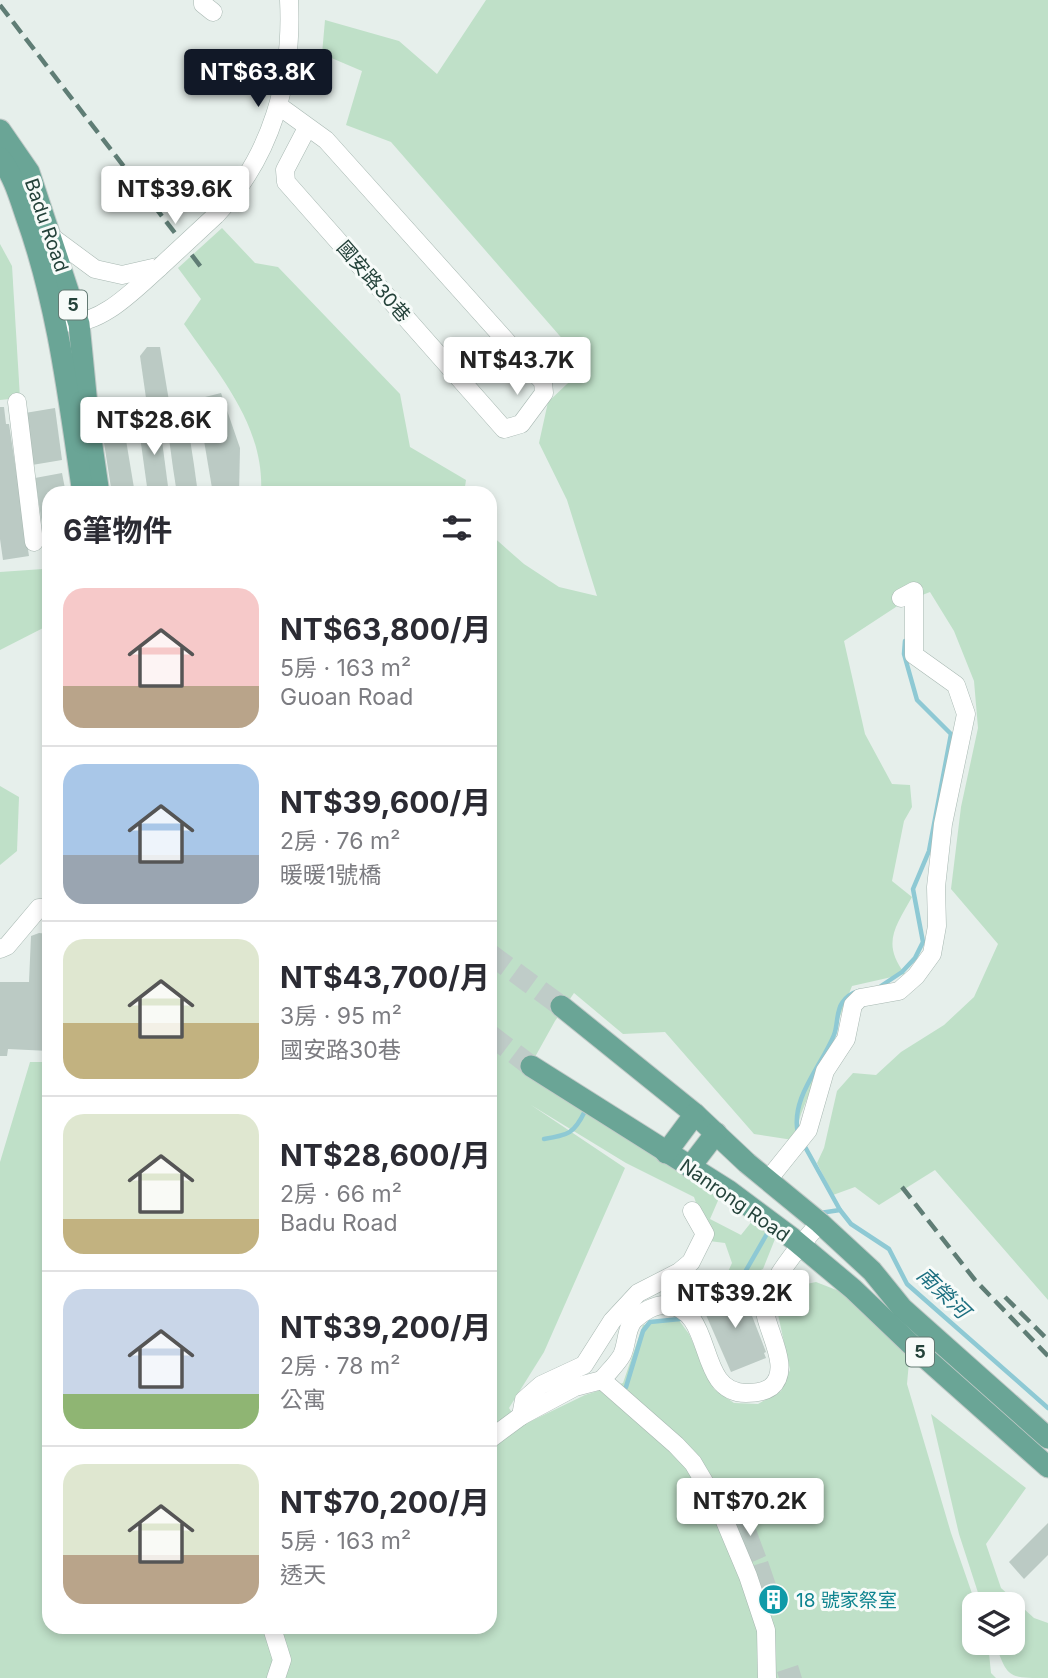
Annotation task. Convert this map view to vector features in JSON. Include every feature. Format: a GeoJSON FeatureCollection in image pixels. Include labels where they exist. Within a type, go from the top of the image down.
{"type":"FeatureCollection","features":[{"type":"Feature","properties":{"kind":"main road","name":"Badu Road"},"geometry":{"type":"LineString","coordinates":[[0,130],[29,172],[53,238],[79,324],[98,486]]}},
{"type":"Feature","properties":{"kind":"main road","name":"Badu Road"},"geometry":{"type":"LineString","coordinates":[[0,158],[10,172],[37,247],[55,320],[82,486]]}},
{"type":"Feature","properties":{"kind":"main road","name":"Nanrong Road"},"geometry":{"type":"LineString","coordinates":[[561,1006],[695,1114],[767,1181],[820,1223],[872,1271],[902,1308],[1048,1438]]}},
{"type":"Feature","properties":{"kind":"main road","name":"Nanrong Road"},"geometry":{"type":"LineString","coordinates":[[531,1066],[729,1191],[799,1245],[853,1289],[921,1354],[1048,1466]]}},
{"type":"Feature","properties":{"kind":"main road"},"geometry":{"type":"LineString","coordinates":[[666,1153],[695,1114]]}},
{"type":"Feature","properties":{"kind":"main road"},"geometry":{"type":"LineString","coordinates":[[691,1167],[716,1133]]}},
{"type":"Feature","properties":{"kind":"street"},"geometry":{"type":"LineString","coordinates":[[55,320],[79,324],[116,305],[216,215],[238,188],[258,157],[279,106],[287,66],[289,0]]}},
{"type":"Feature","properties":{"kind":"street","name":"國安路30巷"},"geometry":{"type":"LineString","coordinates":[[279,106],[326,140],[543,382],[544,393],[521,424],[504,429],[286,182],[285,170],[307,128]]}},
{"type":"Feature","properties":{"kind":"street"},"geometry":{"type":"LineString","coordinates":[[53,238],[95,269],[122,275],[160,267]]}},
{"type":"Feature","properties":{"kind":"street"},"geometry":{"type":"LineString","coordinates":[[17,402],[34,542]]}},
{"type":"Feature","properties":{"kind":"street"},"geometry":{"type":"LineString","coordinates":[[767,1181],[808,1130],[825,1071],[846,1039],[853,1005],[860,998],[899,991],[916,976],[932,954],[937,926],[936,887],[943,824],[966,714],[956,685],[914,655],[910,595]]}},
{"type":"Feature","properties":{"kind":"street"},"geometry":{"type":"LineString","coordinates":[[0,949],[14,939],[39,908],[42,908]]}},
{"type":"Feature","properties":{"kind":"street"},"geometry":{"type":"LineString","coordinates":[[521,1416],[524,1400],[541,1385],[584,1365],[612,1321],[638,1293],[679,1272],[691,1262],[705,1234],[692,1211]]}},
{"type":"Feature","properties":{"kind":"street"},"geometry":{"type":"LineString","coordinates":[[497,1433],[521,1416],[575,1387],[602,1380],[622,1355],[632,1321],[651,1308],[664,1305],[678,1307],[689,1314],[696,1324],[712,1370],[724,1384],[738,1393],[756,1393],[769,1389],[776,1381],[780,1368],[765,1310],[766,1298],[799,1245],[820,1223]]}},
{"type":"Feature","properties":{"kind":"street"},"geometry":{"type":"LineString","coordinates":[[602,1380],[693,1463],[719,1507],[748,1576],[766,1630],[767,1678]]}},
{"type":"Feature","properties":{"kind":"street"},"geometry":{"type":"LineString","coordinates":[[274,1634],[282,1660],[276,1678]]}},
{"type":"Feature","properties":{"kind":"green space"},"geometry":{"type":"Polygon","coordinates":[[[486,0],[1048,0],[1048,1300],[935,1170],[879,1205],[855,1187],[833,1195],[817,1163],[824,1148],[837,1091],[853,1073],[876,1075],[901,1052],[944,1025],[974,997],[998,944],[951,889],[961,807],[978,728],[974,681],[954,631],[930,592],[902,603],[844,641],[865,734],[892,784],[910,785],[912,807],[904,821],[892,881],[912,897],[896,926],[892,944],[905,974],[852,986],[793,1140],[754,1134],[665,1032],[623,1034],[574,993],[525,1075],[720,1196],[710,1219],[741,1235],[753,1220],[775,1239],[763,1269],[720,1289],[732,1263],[725,1243],[709,1241],[694,1197],[626,1163],[531,1105],[625,1168],[544,1352],[509,1408],[521,1426],[585,1395],[623,1383],[643,1325],[678,1319],[689,1334],[714,1389],[734,1403],[758,1404],[781,1391],[790,1370],[776,1305],[782,1289],[816,1282],[839,1291],[910,1351],[907,1384],[971,1592],[962,1592],[962,1655],[989,1655],[991,1673],[996,1678],[0,1678],[0,1162],[30,1062],[42,1062],[42,1634],[497,1634],[497,540],[524,564],[559,587],[597,596],[567,500],[539,443],[548,402],[586,366],[391,142],[346,125],[362,71],[322,54],[325,20],[399,41],[437,74],[486,0]]]}},
{"type":"Feature","properties":{"kind":"green space"},"geometry":{"type":"Polygon","coordinates":[[[222,228],[255,263],[278,267],[400,394],[410,447],[466,480],[465,486],[261,486],[256,446],[248,424],[225,383],[184,324],[201,299],[178,268],[222,228]]]}},
{"type":"Feature","properties":{"kind":"green space"},"geometry":{"type":"Polygon","coordinates":[[[0,244],[12,266],[20,398],[0,400],[0,244]]]}},
{"type":"Feature","properties":{"kind":"green space"},"geometry":{"type":"Polygon","coordinates":[[[42,569],[42,629],[0,650],[0,572],[42,569]]]}},
{"type":"Feature","properties":{"kind":"green space"},"geometry":{"type":"Polygon","coordinates":[[[0,786],[19,797],[17,851],[0,865],[0,786]]]}},
{"type":"Feature","properties":{"kind":"green space"},"geometry":{"type":"Polygon","coordinates":[[[931,1414],[1026,1488],[986,1544],[1001,1588],[1005,1592],[978,1592],[959,1534],[931,1414]]]}},
{"type":"Feature","properties":{"kind":"green space"},"geometry":{"type":"Polygon","coordinates":[[[1025,1610],[1034,1618],[1048,1623],[1048,1678],[1011,1674],[1000,1655],[1025,1655],[1025,1610]]]}},
{"type":"Feature","properties":{"kind":"building"},"geometry":{"type":"Polygon","coordinates":[[[147,347],[160,347],[169,401],[147,405],[140,356],[147,347]]]}},
{"type":"Feature","properties":{"kind":"building"},"geometry":{"type":"Polygon","coordinates":[[[221,393],[240,448],[239,486],[212,486],[197,399],[221,393]]]}},
{"type":"Feature","properties":{"kind":"building"},"geometry":{"type":"Polygon","coordinates":[[[0,407],[4,407],[6,424],[9,424],[29,556],[3,560],[0,539],[0,407]]]}},
{"type":"Feature","properties":{"kind":"building"},"geometry":{"type":"Polygon","coordinates":[[[55,408],[62,460],[32,465],[25,413],[55,408]]]}},
{"type":"Feature","properties":{"kind":"building"},"geometry":{"type":"Polygon","coordinates":[[[186,413],[197,486],[176,486],[166,416],[186,413]]]}},
{"type":"Feature","properties":{"kind":"building"},"geometry":{"type":"Polygon","coordinates":[[[159,418],[168,486],[147,486],[138,422],[159,418]]]}},
{"type":"Feature","properties":{"kind":"building"},"geometry":{"type":"Polygon","coordinates":[[[126,440],[134,486],[111,486],[104,443],[126,440]]]}},
{"type":"Feature","properties":{"kind":"building"},"geometry":{"type":"Polygon","coordinates":[[[62,473],[64,486],[42,486],[42,524],[35,478],[62,473]]]}},
{"type":"Feature","properties":{"kind":"building"},"geometry":{"type":"Polygon","coordinates":[[[42,933],[42,1051],[8,1049],[7,1056],[0,1056],[0,982],[29,982],[31,936],[42,933]]]}},
{"type":"Feature","properties":{"kind":"building"},"geometry":{"type":"Polygon","coordinates":[[[732,1288],[739,1306],[747,1303],[766,1358],[731,1372],[703,1308],[712,1296],[732,1288]]]}},
{"type":"Feature","properties":{"kind":"building"},"geometry":{"type":"Polygon","coordinates":[[[750,1513],[766,1556],[750,1563],[734,1520],[750,1513]]]}},
{"type":"Feature","properties":{"kind":"building"},"geometry":{"type":"Polygon","coordinates":[[[1048,1523],[1048,1555],[1024,1579],[1009,1562],[1048,1523]]]}},
{"type":"Feature","properties":{"kind":"building"},"geometry":{"type":"Polygon","coordinates":[[[768,1561],[783,1605],[767,1611],[752,1566],[768,1561]]]}},
{"type":"Feature","properties":{"kind":"building"},"geometry":{"type":"Polygon","coordinates":[[[798,1665],[802,1678],[779,1678],[777,1672],[798,1665]]]}},
{"type":"Feature","properties":{"kind":"waterway"},"geometry":{"type":"LineString","coordinates":[[881,986],[902,972],[915,958],[923,942],[913,889],[929,851],[951,734],[917,700],[904,654],[905,641]]}},
{"type":"Feature","properties":{"kind":"waterway"},"geometry":{"type":"LineString","coordinates":[[798,1134],[798,1108],[802,1095],[834,1035],[840,1007],[847,997],[859,991]]}},
{"type":"Feature","properties":{"kind":"waterway"},"geometry":{"type":"LineString","coordinates":[[544,1139],[574,1129],[585,1111]]}},
{"type":"Feature","properties":{"kind":"waterway"},"geometry":{"type":"LineString","coordinates":[[804,1145],[840,1210]]}},
{"type":"Feature","properties":{"kind":"waterway","name":"南榮河"},"geometry":{"type":"LineString","coordinates":[[820,1213],[840,1210],[851,1224],[889,1249],[907,1284],[1048,1408]]}},
{"type":"Feature","properties":{"kind":"waterway","name":"南榮河"},"geometry":{"type":"LineString","coordinates":[[721,1292],[745,1272],[768,1232]]}},
{"type":"Feature","properties":{"kind":"waterway","name":"南榮河"},"geometry":{"type":"LineString","coordinates":[[626,1387],[643,1331],[650,1322],[680,1319]]}},
{"type":"Feature","properties":{"kind":"tunnel"},"geometry":{"type":"LineString","coordinates":[[497,959],[561,1006]]}},
{"type":"Feature","properties":{"kind":"tunnel"},"geometry":{"type":"LineString","coordinates":[[497,1040],[531,1066]]}},
{"type":"Feature","properties":{"kind":"railway"},"geometry":{"type":"LineString","coordinates":[[0,5],[201,267]]}},
{"type":"Feature","properties":{"kind":"railway"},"geometry":{"type":"LineString","coordinates":[[902,1187],[975,1280],[1048,1356]]}},
{"type":"Feature","properties":{"kind":"railway"},"geometry":{"type":"LineString","coordinates":[[1005,1297],[1048,1340]]}},
{"type":"Feature","properties":{"kind":"place","name":"18 號家祭室"},"geometry":{"type":"Point","coordinates":[773,1600]}}]}
